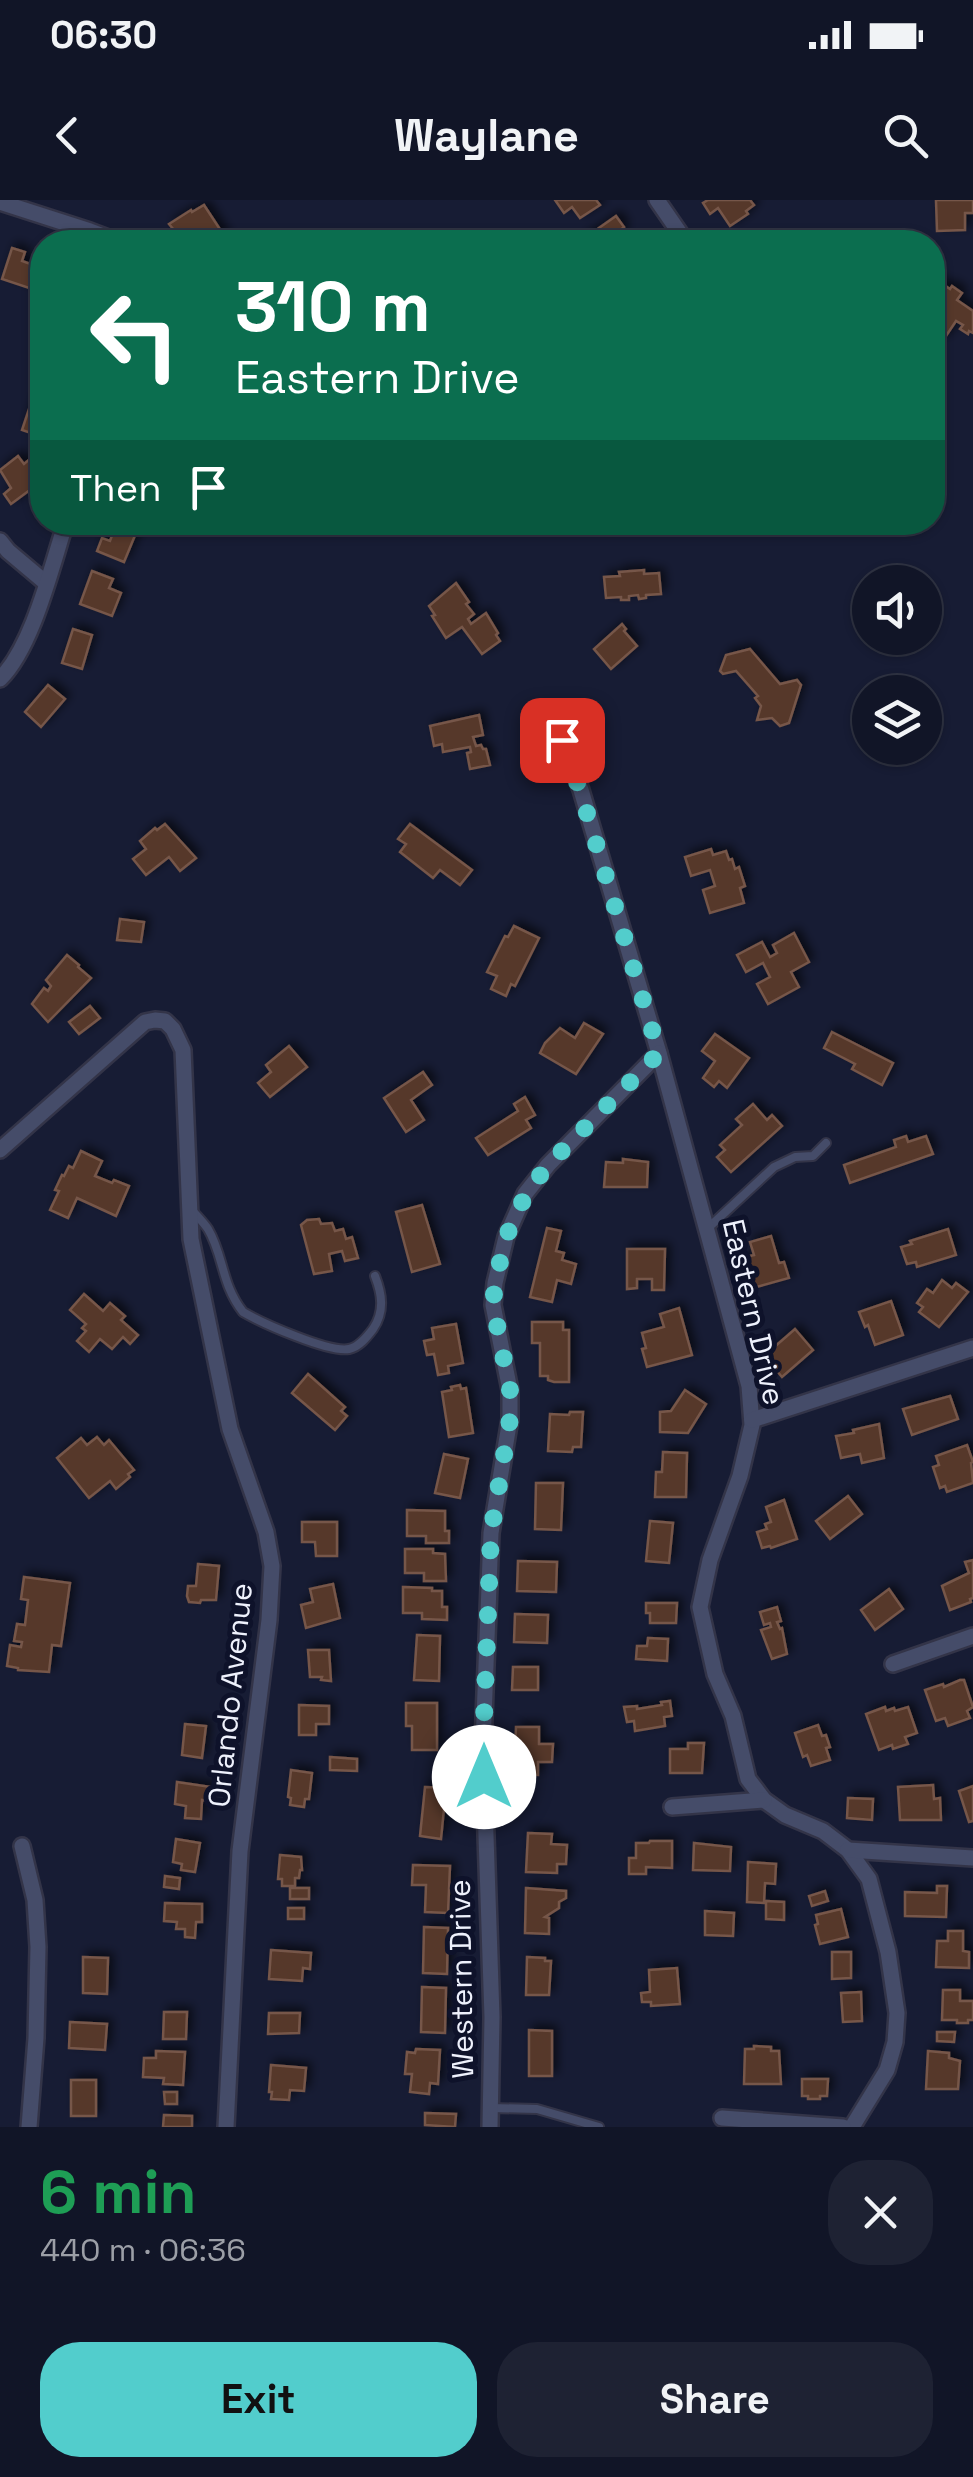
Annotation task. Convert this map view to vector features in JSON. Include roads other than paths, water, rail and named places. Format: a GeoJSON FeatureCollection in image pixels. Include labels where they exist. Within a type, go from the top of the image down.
{"type":"FeatureCollection","features":[{"type":"Feature","properties":{"kind":"street"},"geometry":{"type":"LineString","coordinates":[[656,200],[677,230]]}},
{"type":"Feature","properties":{"kind":"street"},"geometry":{"type":"LineString","coordinates":[[0,202],[90,230]]}},
{"type":"Feature","properties":{"kind":"street"},"geometry":{"type":"LineString","coordinates":[[0,679],[14,665],[62,535]]}},
{"type":"Feature","properties":{"kind":"street"},"geometry":{"type":"LineString","coordinates":[[0,541],[46,582]]}},
{"type":"Feature","properties":{"kind":"street","name":"Eastern Drive"},"geometry":{"type":"LineString","coordinates":[[562,740],[659,1053],[748,1386],[752,1420],[740,1476],[710,1560],[700,1607],[715,1674],[733,1716],[748,1780],[764,1800]]}},
{"type":"Feature","properties":{"kind":"street","name":"Orlando Avenue"},"geometry":{"type":"LineString","coordinates":[[0,1150],[145,1022],[165,1020],[180,1040],[184,1050],[191,1239],[230,1429],[266,1532],[272,1566],[269,1620],[240,1851],[226,2127]]}},
{"type":"Feature","properties":{"kind":"street","name":"Western Drive"},"geometry":{"type":"LineString","coordinates":[[490,2127],[492,2017],[484,1726],[491,1533],[510,1419],[510,1390],[493,1305],[495,1283],[506,1237],[526,1194],[548,1165],[659,1053]]}},
{"type":"Feature","properties":{"kind":"street"},"geometry":{"type":"LineString","coordinates":[[752,1420],[973,1348]]}},
{"type":"Feature","properties":{"kind":"street"},"geometry":{"type":"LineString","coordinates":[[893,1664],[973,1636]]}},
{"type":"Feature","properties":{"kind":"street"},"geometry":{"type":"LineString","coordinates":[[672,1807],[764,1800],[784,1815],[823,1831],[848,1850],[868,1879],[888,1952],[897,2013],[888,2070],[852,2127]]}},
{"type":"Feature","properties":{"kind":"street"},"geometry":{"type":"LineString","coordinates":[[22,1846],[35,1900],[38,1947],[30,2127]]}},
{"type":"Feature","properties":{"kind":"street"},"geometry":{"type":"LineString","coordinates":[[848,1850],[973,1858]]}},
{"type":"Feature","properties":{"kind":"street"},"geometry":{"type":"LineString","coordinates":[[722,2118],[843,2127]]}},
{"type":"Feature","properties":{"kind":"lane"},"geometry":{"type":"LineString","coordinates":[[707,1229],[774,1167],[794,1157],[814,1156],[826,1144]]}},
{"type":"Feature","properties":{"kind":"lane"},"geometry":{"type":"LineString","coordinates":[[189,1207],[208,1230],[224,1278],[243,1312],[330,1348],[355,1347],[374,1327],[382,1304],[374,1276]]}},
{"type":"Feature","properties":{"kind":"lane"},"geometry":{"type":"LineString","coordinates":[[490,2108],[536,2109],[599,2127]]}}]}
